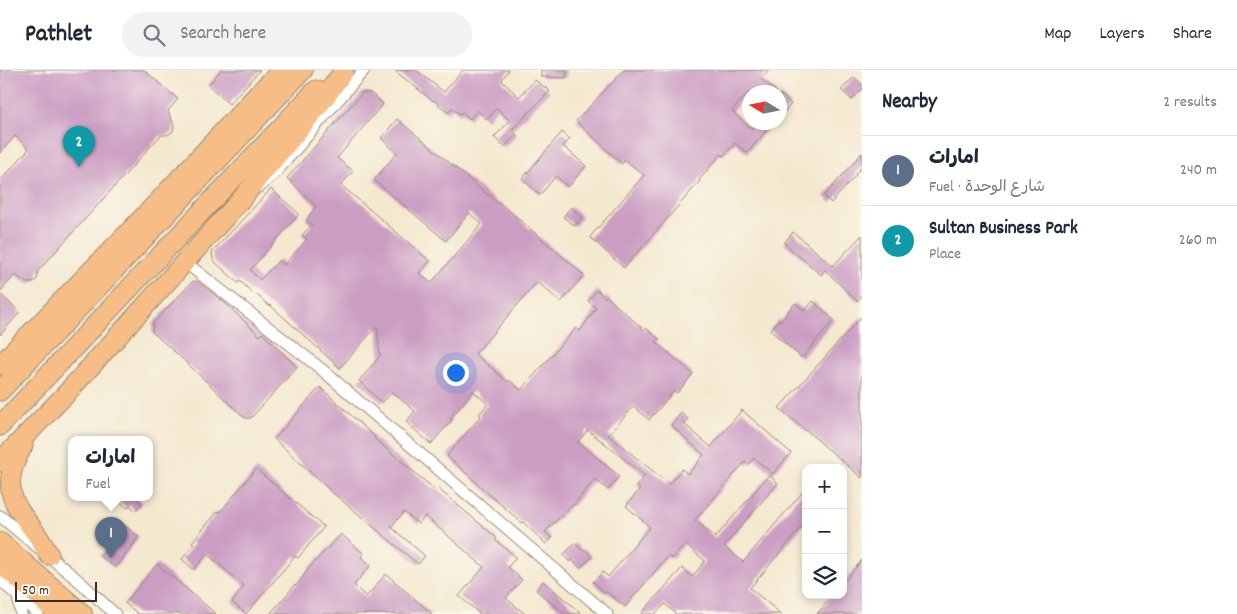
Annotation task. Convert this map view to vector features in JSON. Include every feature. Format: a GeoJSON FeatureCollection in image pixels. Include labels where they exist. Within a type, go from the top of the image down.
{"type":"FeatureCollection","features":[{"type":"Feature","properties":{"kind":"highway"},"geometry":{"type":"LineString","coordinates":[[0,365],[282,70]]}},
{"type":"Feature","properties":{"kind":"highway"},"geometry":{"type":"LineString","coordinates":[[0,391],[303,70]]}},
{"type":"Feature","properties":{"kind":"highway"},"geometry":{"type":"LineString","coordinates":[[0,426],[334,70]]}},
{"type":"Feature","properties":{"kind":"highway"},"geometry":{"type":"LineString","coordinates":[[0,462],[30,432],[245,195],[324,98],[344,70]]}},
{"type":"Feature","properties":{"kind":"highway"},"geometry":{"type":"LineString","coordinates":[[30,432],[14,462],[10,485],[11,494],[16,508],[49,555]]}},
{"type":"Feature","properties":{"kind":"highway"},"geometry":{"type":"LineString","coordinates":[[0,543],[82,614]]}},
{"type":"Feature","properties":{"kind":"highway"},"geometry":{"type":"LineString","coordinates":[[0,562],[59,614]]}},
{"type":"Feature","properties":{"kind":"street"},"geometry":{"type":"LineString","coordinates":[[153,207],[157,193],[166,181],[272,70]]}},
{"type":"Feature","properties":{"kind":"street"},"geometry":{"type":"LineString","coordinates":[[245,195],[258,188],[276,172],[364,70]]}},
{"type":"Feature","properties":{"kind":"street"},"geometry":{"type":"LineString","coordinates":[[185,262],[320,368],[607,614]]}},
{"type":"Feature","properties":{"kind":"street"},"geometry":{"type":"LineString","coordinates":[[0,516],[49,555],[115,614]]}},
{"type":"Feature","properties":{"kind":"street"},"geometry":{"type":"LineString","coordinates":[[0,580],[38,614]]}},
{"type":"Feature","properties":{"kind":"street"},"geometry":{"type":"LineString","coordinates":[[18,597],[21,614]]}},
{"type":"Feature","properties":{"kind":"building"},"geometry":{"type":"Polygon","coordinates":[[[0,70],[144,70],[178,99],[168,111],[174,125],[173,131],[167,135],[161,135],[38,271],[37,279],[32,283],[27,283],[15,275],[0,292],[0,181],[29,149],[15,136],[0,153],[0,70]]]}},
{"type":"Feature","properties":{"kind":"building"},"geometry":{"type":"Polygon","coordinates":[[[221,70],[260,70],[229,104],[208,85],[221,70]]]}},
{"type":"Feature","properties":{"kind":"building"},"geometry":{"type":"Polygon","coordinates":[[[394,70],[416,70],[444,92],[463,70],[509,70],[502,81],[519,97],[535,80],[550,91],[512,130],[517,135],[504,147],[494,137],[510,121],[497,108],[487,120],[477,110],[470,119],[462,112],[460,114],[452,108],[448,113],[394,70]]]}},
{"type":"Feature","properties":{"kind":"building"},"geometry":{"type":"Polygon","coordinates":[[[541,70],[567,70],[566,78],[541,77],[541,70]]]}},
{"type":"Feature","properties":{"kind":"building"},"geometry":{"type":"Polygon","coordinates":[[[624,70],[769,70],[761,79],[768,85],[742,85],[742,100],[732,111],[742,120],[742,130],[767,130],[747,153],[735,143],[723,156],[721,154],[700,181],[624,268],[590,237],[644,175],[625,160],[622,164],[576,121],[624,70]]]}},
{"type":"Feature","properties":{"kind":"building"},"geometry":{"type":"Polygon","coordinates":[[[854,77],[862,84],[862,89],[852,100],[841,90],[854,77]]]}},
{"type":"Feature","properties":{"kind":"building"},"geometry":{"type":"Polygon","coordinates":[[[363,92],[371,93],[383,104],[337,158],[353,171],[341,185],[430,261],[419,273],[431,283],[482,224],[469,213],[446,241],[374,180],[397,153],[381,138],[397,119],[584,275],[561,302],[537,282],[475,354],[508,382],[509,380],[521,390],[576,328],[580,331],[596,308],[588,301],[597,290],[644,330],[646,328],[659,339],[656,342],[693,374],[677,393],[674,391],[649,420],[634,406],[608,435],[669,484],[682,469],[688,474],[704,455],[671,425],[681,413],[688,419],[684,424],[711,447],[742,410],[791,453],[773,474],[754,458],[748,465],[745,462],[695,520],[715,538],[769,475],[778,483],[724,546],[743,562],[802,493],[802,527],[750,588],[781,614],[676,614],[665,604],[655,614],[641,614],[682,568],[692,577],[705,561],[685,544],[672,559],[668,556],[625,607],[593,582],[603,572],[608,577],[650,527],[626,506],[640,489],[636,486],[645,476],[588,430],[578,442],[619,476],[608,490],[595,479],[573,506],[545,532],[552,538],[546,544],[447,456],[481,416],[479,414],[488,404],[473,391],[450,419],[452,420],[431,444],[406,422],[415,411],[392,392],[382,403],[359,381],[380,356],[377,326],[340,368],[270,305],[240,281],[238,283],[213,260],[212,252],[271,189],[299,214],[250,270],[260,280],[279,260],[284,265],[307,239],[302,235],[312,225],[306,220],[316,206],[287,178],[363,92]]]}},
{"type":"Feature","properties":{"kind":"building"},"geometry":{"type":"Polygon","coordinates":[[[787,100],[791,104],[787,109],[787,100]]]}},
{"type":"Feature","properties":{"kind":"building"},"geometry":{"type":"Polygon","coordinates":[[[562,132],[570,139],[563,146],[586,166],[568,187],[556,176],[540,195],[522,179],[562,132]]]}},
{"type":"Feature","properties":{"kind":"building"},"geometry":{"type":"Polygon","coordinates":[[[862,153],[862,167],[831,203],[824,196],[862,153]]]}},
{"type":"Feature","properties":{"kind":"building"},"geometry":{"type":"Polygon","coordinates":[[[571,207],[582,217],[575,226],[563,217],[571,207]]]}},
{"type":"Feature","properties":{"kind":"building"},"geometry":{"type":"Polygon","coordinates":[[[793,232],[833,266],[862,235],[862,295],[857,301],[825,270],[821,275],[784,243],[793,232]]]}},
{"type":"Feature","properties":{"kind":"building"},"geometry":{"type":"Polygon","coordinates":[[[193,281],[198,282],[225,303],[260,336],[262,333],[297,367],[251,418],[245,418],[152,332],[153,323],[193,281]]]}},
{"type":"Feature","properties":{"kind":"building"},"geometry":{"type":"Polygon","coordinates":[[[0,294],[20,312],[0,335],[0,294]]]}},
{"type":"Feature","properties":{"kind":"building"},"geometry":{"type":"Polygon","coordinates":[[[813,301],[834,320],[802,358],[770,330],[779,319],[781,321],[795,303],[805,311],[813,301]]]}},
{"type":"Feature","properties":{"kind":"building"},"geometry":{"type":"Polygon","coordinates":[[[862,316],[862,478],[779,408],[862,316]]]}},
{"type":"Feature","properties":{"kind":"building"},"geometry":{"type":"Polygon","coordinates":[[[320,387],[374,438],[434,489],[436,487],[497,538],[495,540],[516,557],[508,567],[522,580],[506,598],[525,614],[480,614],[459,596],[484,567],[425,516],[418,524],[404,512],[391,527],[425,556],[418,564],[333,493],[274,439],[320,387]]]}},
{"type":"Feature","properties":{"kind":"building"},"geometry":{"type":"Polygon","coordinates":[[[256,469],[324,527],[298,558],[295,556],[246,614],[232,602],[244,586],[207,554],[194,570],[182,559],[194,544],[192,542],[256,469]]]}},
{"type":"Feature","properties":{"kind":"building"},"geometry":{"type":"Polygon","coordinates":[[[119,501],[140,501],[142,503],[135,511],[130,505],[127,508],[119,501]]]}},
{"type":"Feature","properties":{"kind":"building"},"geometry":{"type":"Polygon","coordinates":[[[126,526],[139,537],[115,568],[100,556],[126,526]]]}},
{"type":"Feature","properties":{"kind":"building"},"geometry":{"type":"Polygon","coordinates":[[[341,534],[364,554],[361,557],[371,565],[354,585],[366,597],[386,574],[432,614],[270,614],[341,534]]]}},
{"type":"Feature","properties":{"kind":"building"},"geometry":{"type":"Polygon","coordinates":[[[575,543],[583,551],[585,549],[592,557],[580,568],[563,555],[575,543]]]}},
{"type":"Feature","properties":{"kind":"building"},"geometry":{"type":"Polygon","coordinates":[[[862,560],[862,614],[817,614],[830,599],[847,599],[847,578],[862,560]]]}},
{"type":"Feature","properties":{"kind":"building"},"geometry":{"type":"Polygon","coordinates":[[[157,564],[216,614],[138,614],[125,603],[157,564]]]}},
{"type":"Feature","properties":{"kind":"building"},"geometry":{"type":"Polygon","coordinates":[[[543,581],[582,614],[565,614],[536,590],[543,581]]]}},
{"type":"Feature","properties":{"kind":"place","name":"Sultan Business Park"},"geometry":{"type":"Point","coordinates":[79,167]}},
{"type":"Feature","properties":{"kind":"place","name":"امارات"},"geometry":{"type":"Point","coordinates":[111,558]}}]}
